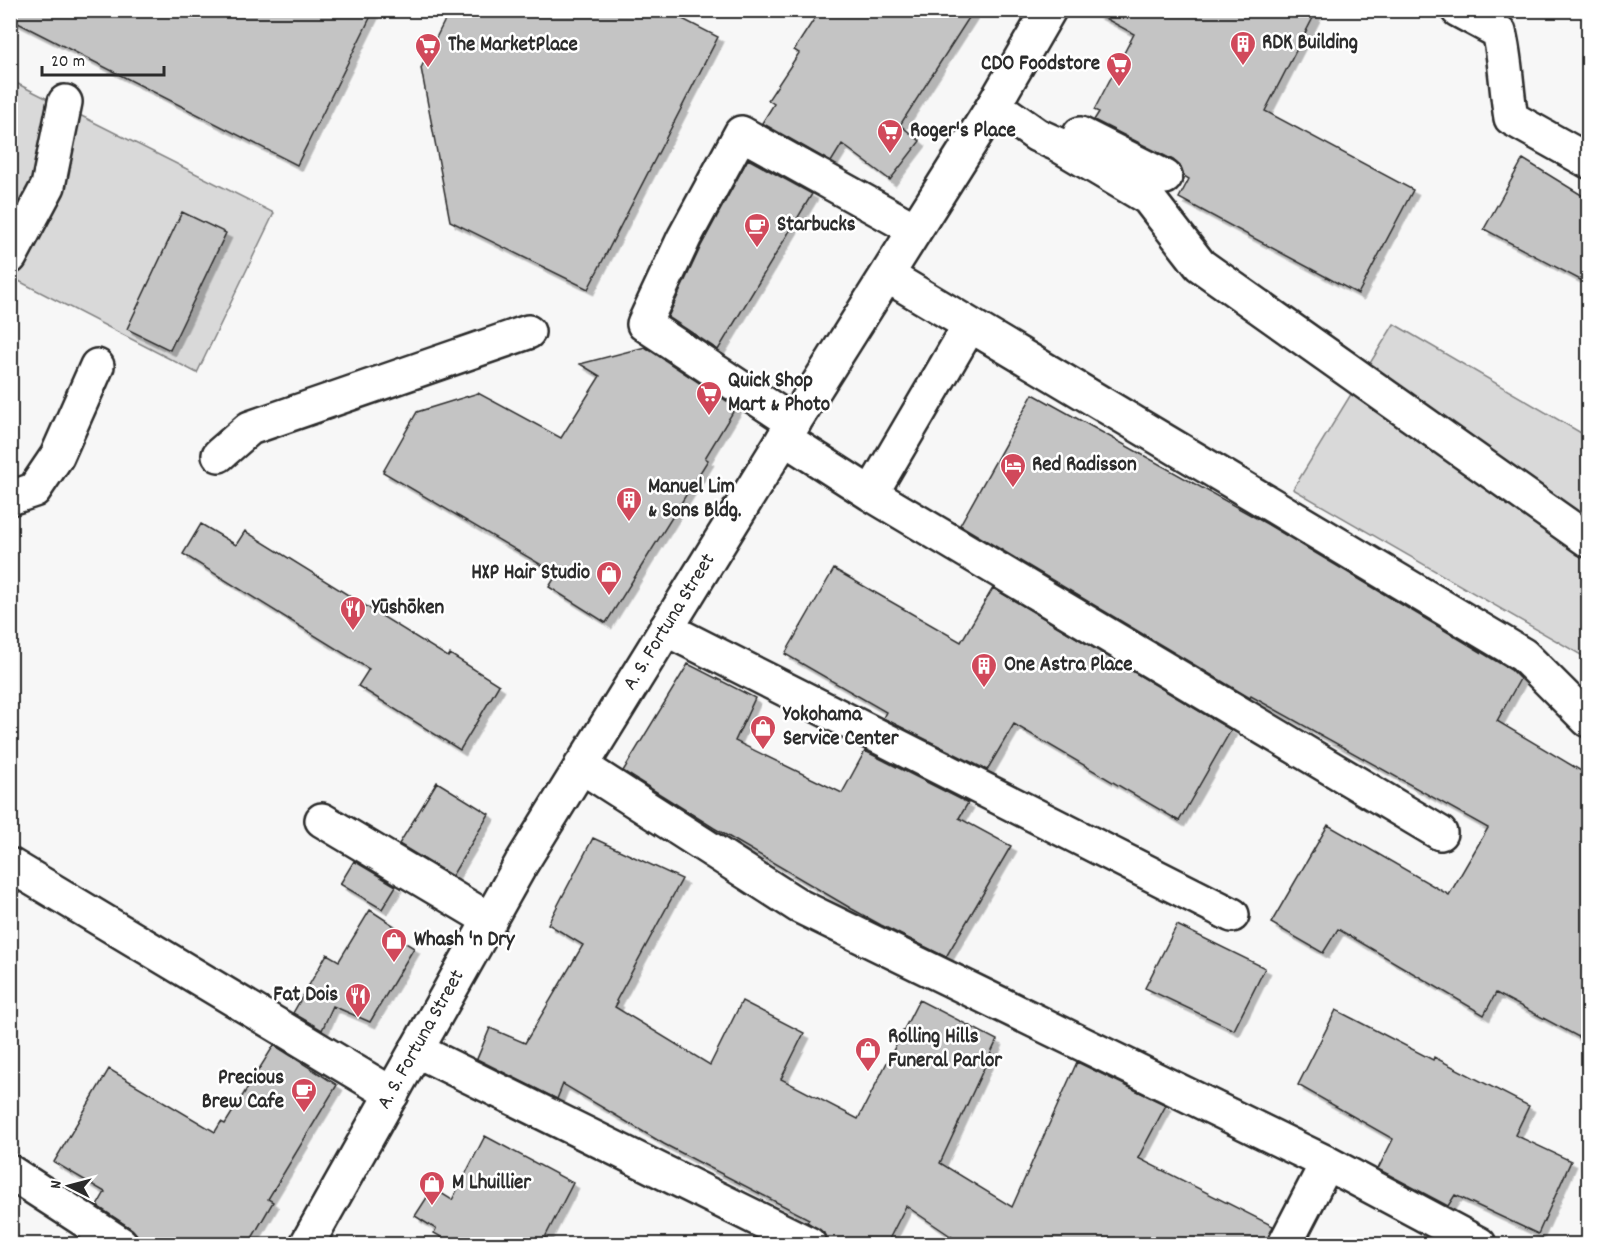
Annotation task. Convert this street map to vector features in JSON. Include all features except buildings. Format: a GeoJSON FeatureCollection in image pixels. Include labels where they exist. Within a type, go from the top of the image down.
{"type":"FeatureCollection","features":[{"type":"Feature","properties":{"kind":"street","name":"A. S. Fortuna Street"},"geometry":{"type":"LineString","coordinates":[[307,1245],[490,920],[581,766],[789,430],[888,276],[914,229],[997,99],[1049,10]]}},
{"type":"Feature","properties":{"kind":"street"},"geometry":{"type":"LineString","coordinates":[[1458,10],[1499,32],[1504,52],[1506,89],[1511,118],[1588,161]]}},
{"type":"Feature","properties":{"kind":"street"},"geometry":{"type":"LineString","coordinates":[[997,99],[1165,177]]}},
{"type":"Feature","properties":{"kind":"street"},"geometry":{"type":"LineString","coordinates":[[997,99],[1037,135],[1057,144],[1148,198],[1200,265],[1588,540]]}},
{"type":"Feature","properties":{"kind":"street"},"geometry":{"type":"LineString","coordinates":[[10,257],[48,186],[65,102]]}},
{"type":"Feature","properties":{"kind":"street"},"geometry":{"type":"LineString","coordinates":[[914,229],[741,133],[684,238],[644,324],[789,430],[871,494],[1440,833]]}},
{"type":"Feature","properties":{"kind":"street"},"geometry":{"type":"LineString","coordinates":[[888,276],[1522,655],[1588,720]]}},
{"type":"Feature","properties":{"kind":"street"},"geometry":{"type":"LineString","coordinates":[[871,494],[970,325]]}},
{"type":"Feature","properties":{"kind":"street"},"geometry":{"type":"LineString","coordinates":[[219,455],[250,428],[528,332]]}},
{"type":"Feature","properties":{"kind":"street"},"geometry":{"type":"LineString","coordinates":[[10,498],[34,490],[57,456],[97,366]]}},
{"type":"Feature","properties":{"kind":"street"},"geometry":{"type":"LineString","coordinates":[[666,629],[1232,915]]}},
{"type":"Feature","properties":{"kind":"street"},"geometry":{"type":"LineString","coordinates":[[581,766],[799,906],[1327,1163],[1479,1245]]}},
{"type":"Feature","properties":{"kind":"street"},"geometry":{"type":"LineString","coordinates":[[322,820],[490,920]]}},
{"type":"Feature","properties":{"kind":"street"},"geometry":{"type":"LineString","coordinates":[[10,865],[392,1094]]}},
{"type":"Feature","properties":{"kind":"street"},"geometry":{"type":"LineString","coordinates":[[416,1050],[809,1245]]}},
{"type":"Feature","properties":{"kind":"street"},"geometry":{"type":"LineString","coordinates":[[1285,1245],[1327,1163]]}},
{"type":"Feature","properties":{"kind":"street"},"geometry":{"type":"LineString","coordinates":[[10,1172],[121,1245]]}},
{"type":"Feature","properties":{"kind":"shaded area"},"geometry":{"type":"Polygon","coordinates":[[[10,80],[274,213],[197,373],[11,277],[10,80]]]}},
{"type":"Feature","properties":{"kind":"shaded area"},"geometry":{"type":"Polygon","coordinates":[[[1394,324],[1588,437],[1588,659],[1293,489],[1394,324]]]}},
{"type":"Feature","properties":{"kind":"place","name":"RDK Building"},"geometry":{"type":"Point","coordinates":[1243,67]}},
{"type":"Feature","properties":{"kind":"place","name":"The MarketPlace"},"geometry":{"type":"Point","coordinates":[428,69]}},
{"type":"Feature","properties":{"kind":"place","name":"CDO Foodstore"},"geometry":{"type":"Point","coordinates":[1119,88]}},
{"type":"Feature","properties":{"kind":"place","name":"Roger's Place"},"geometry":{"type":"Point","coordinates":[890,155]}},
{"type":"Feature","properties":{"kind":"place","name":"Starbucks"},"geometry":{"type":"Point","coordinates":[757,249]}},
{"type":"Feature","properties":{"kind":"place","name":"Quick Shop Mart & Photo"},"geometry":{"type":"Point","coordinates":[709,417]}},
{"type":"Feature","properties":{"kind":"place","name":"Red Radisson"},"geometry":{"type":"Point","coordinates":[1013,489]}},
{"type":"Feature","properties":{"kind":"place","name":"Manuel Lim & Sons Bldg."},"geometry":{"type":"Point","coordinates":[629,523]}},
{"type":"Feature","properties":{"kind":"place","name":"HXP Hair Studio"},"geometry":{"type":"Point","coordinates":[609,597]}},
{"type":"Feature","properties":{"kind":"place","name":"Yūshōken"},"geometry":{"type":"Point","coordinates":[353,632]}},
{"type":"Feature","properties":{"kind":"place","name":"One Astra Place"},"geometry":{"type":"Point","coordinates":[984,689]}},
{"type":"Feature","properties":{"kind":"place","name":"Yokohama Service Center"},"geometry":{"type":"Point","coordinates":[763,751]}},
{"type":"Feature","properties":{"kind":"place","name":"Whash 'n Dry"},"geometry":{"type":"Point","coordinates":[394,964]}},
{"type":"Feature","properties":{"kind":"place","name":"Fat Dois"},"geometry":{"type":"Point","coordinates":[358,1019]}},
{"type":"Feature","properties":{"kind":"place","name":"Rolling Hills Funeral Parlor"},"geometry":{"type":"Point","coordinates":[868,1073]}},
{"type":"Feature","properties":{"kind":"place","name":"Precious Brew Cafe"},"geometry":{"type":"Point","coordinates":[304,1114]}},
{"type":"Feature","properties":{"kind":"place","name":"M Lhuillier"},"geometry":{"type":"Point","coordinates":[432,1207]}}]}
